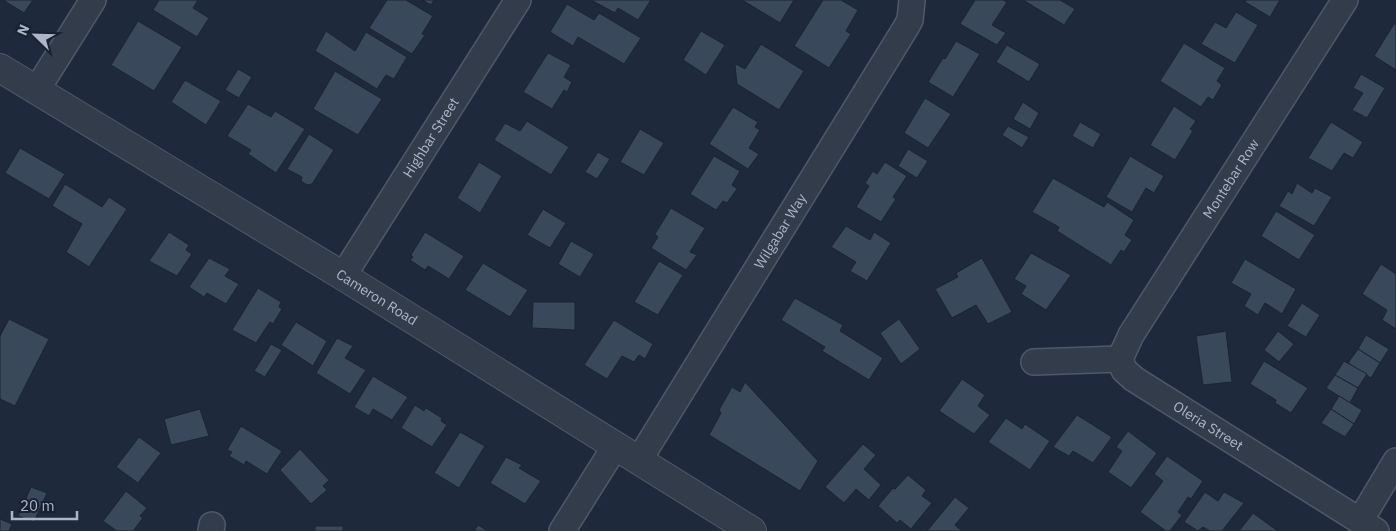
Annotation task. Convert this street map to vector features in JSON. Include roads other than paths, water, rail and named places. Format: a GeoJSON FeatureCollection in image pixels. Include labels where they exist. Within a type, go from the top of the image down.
{"type":"FeatureCollection","features":[{"type":"Feature","properties":{"kind":"street"},"geometry":{"type":"LineString","coordinates":[[36,91],[93,0]]}},
{"type":"Feature","properties":{"kind":"street","name":"Highbar Street"},"geometry":{"type":"LineString","coordinates":[[343,276],[518,0]]}},
{"type":"Feature","properties":{"kind":"street","name":"Wilgabar Way"},"geometry":{"type":"LineString","coordinates":[[639,460],[905,29],[910,20],[912,0]]}},
{"type":"Feature","properties":{"kind":"street","name":"Montebar Row"},"geometry":{"type":"LineString","coordinates":[[1120,359],[1122,350],[1131,335],[1345,0]]}},
{"type":"Feature","properties":{"kind":"street","name":"Cameron Road"},"geometry":{"type":"LineString","coordinates":[[0,68],[343,276],[752,531]]}},
{"type":"Feature","properties":{"kind":"street"},"geometry":{"type":"LineString","coordinates":[[1034,362],[1120,359]]}},
{"type":"Feature","properties":{"kind":"street","name":"Oleria Street"},"geometry":{"type":"LineString","coordinates":[[1120,359],[1124,370],[1134,379],[1368,526]]}},
{"type":"Feature","properties":{"kind":"street"},"geometry":{"type":"LineString","coordinates":[[562,531],[616,445]]}},
{"type":"Feature","properties":{"kind":"street"},"geometry":{"type":"LineString","coordinates":[[1368,526],[1396,461]]}}]}
